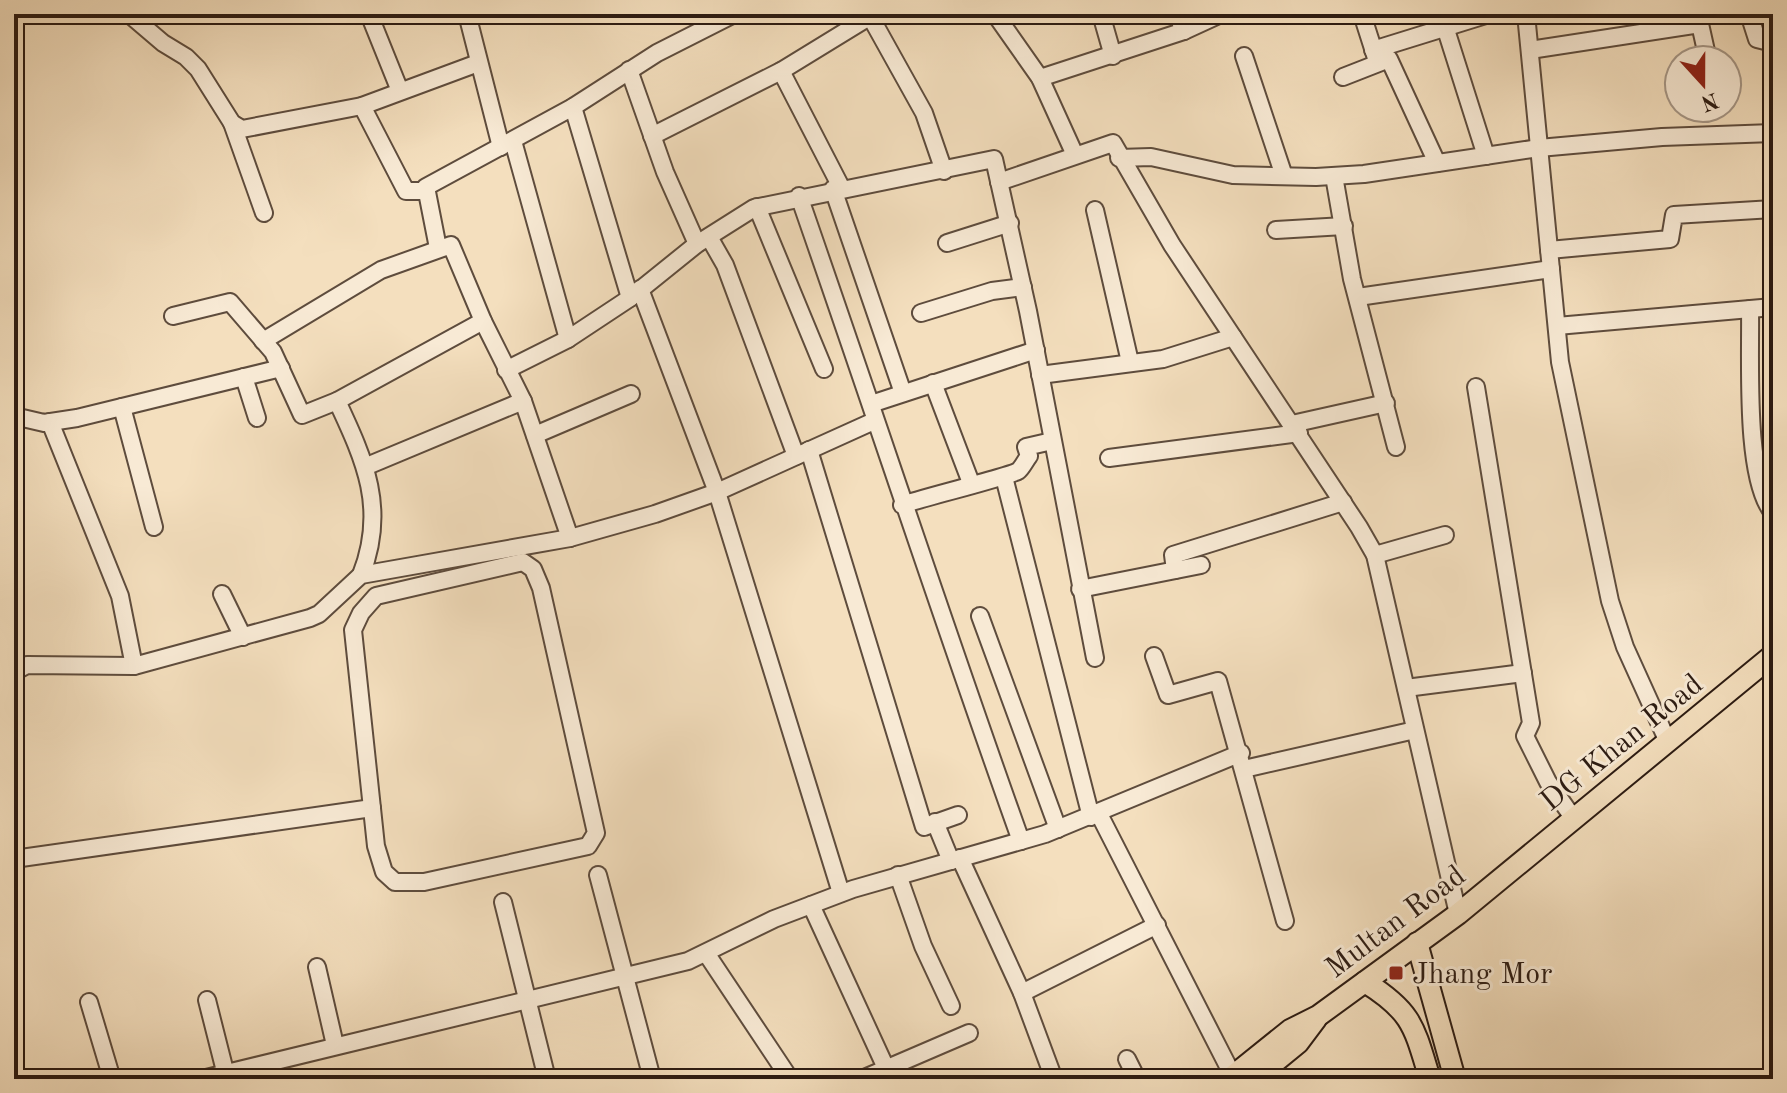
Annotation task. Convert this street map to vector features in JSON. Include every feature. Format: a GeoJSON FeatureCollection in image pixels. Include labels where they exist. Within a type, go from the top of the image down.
{"type":"FeatureCollection","features":[{"type":"Feature","properties":{"kind":"main road","name":"DG Khan Road"},"geometry":{"type":"LineString","coordinates":[[1507,874],[1773,655]]}},
{"type":"Feature","properties":{"kind":"main road","name":"Multan Road"},"geometry":{"type":"LineString","coordinates":[[1231,1078],[1290,1030],[1318,1016],[1458,914],[1507,874]]}},
{"type":"Feature","properties":{"kind":"main road"},"geometry":{"type":"LineString","coordinates":[[1417,943],[1455,1079]]}},
{"type":"Feature","properties":{"kind":"main road"},"geometry":{"type":"LineString","coordinates":[[1365,982],[1396,1001],[1414,1027],[1430,1079]]}},
{"type":"Feature","properties":{"kind":"main road","name":"Multan Road"},"geometry":{"type":"LineString","coordinates":[[1254,1079],[1298,1043],[1318,1016]]}},
{"type":"Feature","properties":{"kind":"street"},"geometry":{"type":"LineString","coordinates":[[129,14],[198,69],[232,123],[264,213]]}},
{"type":"Feature","properties":{"kind":"street"},"geometry":{"type":"LineString","coordinates":[[369,14],[400,91]]}},
{"type":"Feature","properties":{"kind":"street"},"geometry":{"type":"LineString","coordinates":[[467,14],[478,63],[507,144],[568,339]]}},
{"type":"Feature","properties":{"kind":"street"},"geometry":{"type":"LineString","coordinates":[[362,106],[406,191],[424,191],[573,107],[629,70],[732,14]]}},
{"type":"Feature","properties":{"kind":"street"},"geometry":{"type":"LineString","coordinates":[[995,14],[1040,78],[1075,155]]}},
{"type":"Feature","properties":{"kind":"street"},"geometry":{"type":"LineString","coordinates":[[1101,14],[1113,56]]}},
{"type":"Feature","properties":{"kind":"street"},"geometry":{"type":"LineString","coordinates":[[1177,14],[1184,31]]}},
{"type":"Feature","properties":{"kind":"street"},"geometry":{"type":"LineString","coordinates":[[1040,78],[1184,31],[1221,14]]}},
{"type":"Feature","properties":{"kind":"street"},"geometry":{"type":"LineString","coordinates":[[1362,14],[1375,56]]}},
{"type":"Feature","properties":{"kind":"street"},"geometry":{"type":"LineString","coordinates":[[1343,77],[1375,56],[1443,21],[1489,14]]}},
{"type":"Feature","properties":{"kind":"street"},"geometry":{"type":"LineString","coordinates":[[1526,14],[1560,362],[1610,601],[1625,647],[1668,742]]}},
{"type":"Feature","properties":{"kind":"street"},"geometry":{"type":"LineString","coordinates":[[1646,14],[1649,32]]}},
{"type":"Feature","properties":{"kind":"street"},"geometry":{"type":"LineString","coordinates":[[1749,14],[1757,39],[1773,43]]}},
{"type":"Feature","properties":{"kind":"street"},"geometry":{"type":"LineString","coordinates":[[652,136],[781,71],[872,15],[924,113],[944,171]]}},
{"type":"Feature","properties":{"kind":"street"},"geometry":{"type":"LineString","coordinates":[[1443,21],[1486,156]]}},
{"type":"Feature","properties":{"kind":"street"},"geometry":{"type":"LineString","coordinates":[[1530,50],[1700,24],[1704,44]]}},
{"type":"Feature","properties":{"kind":"street"},"geometry":{"type":"LineString","coordinates":[[1244,56],[1284,176]]}},
{"type":"Feature","properties":{"kind":"street"},"geometry":{"type":"LineString","coordinates":[[1375,56],[1389,59],[1437,163]]}},
{"type":"Feature","properties":{"kind":"street"},"geometry":{"type":"LineString","coordinates":[[232,123],[242,129],[362,106],[478,63]]}},
{"type":"Feature","properties":{"kind":"street"},"geometry":{"type":"LineString","coordinates":[[629,70],[652,136],[703,240],[725,265],[803,453],[924,827],[958,815]]}},
{"type":"Feature","properties":{"kind":"street"},"geometry":{"type":"LineString","coordinates":[[781,71],[838,189],[903,393]]}},
{"type":"Feature","properties":{"kind":"street"},"geometry":{"type":"LineString","coordinates":[[573,107],[635,293],[717,492],[841,893]]}},
{"type":"Feature","properties":{"kind":"street"},"geometry":{"type":"LineString","coordinates":[[1119,158],[1151,157],[1233,175],[1334,176],[1539,148],[1662,137],[1773,133]]}},
{"type":"Feature","properties":{"kind":"street"},"geometry":{"type":"LineString","coordinates":[[999,182],[1113,143],[1119,158],[1233,337],[1343,502],[1375,555],[1458,914]]}},
{"type":"Feature","properties":{"kind":"street"},"geometry":{"type":"LineString","coordinates":[[506,370],[568,339],[635,293],[703,240],[757,207],[799,196],[893,177],[944,171],[994,159],[1036,350],[1095,658]]}},
{"type":"Feature","properties":{"kind":"street"},"geometry":{"type":"LineString","coordinates":[[1334,176],[1358,297],[1396,447]]}},
{"type":"Feature","properties":{"kind":"street"},"geometry":{"type":"LineString","coordinates":[[424,191],[438,248]]}},
{"type":"Feature","properties":{"kind":"street"},"geometry":{"type":"LineString","coordinates":[[799,196],[902,505],[1021,841]]}},
{"type":"Feature","properties":{"kind":"street"},"geometry":{"type":"LineString","coordinates":[[757,207],[824,369]]}},
{"type":"Feature","properties":{"kind":"street"},"geometry":{"type":"LineString","coordinates":[[1549,250],[1670,239],[1674,215],[1773,209]]}},
{"type":"Feature","properties":{"kind":"street"},"geometry":{"type":"LineString","coordinates":[[1095,210],[1130,362]]}},
{"type":"Feature","properties":{"kind":"street"},"geometry":{"type":"LineString","coordinates":[[947,243],[1010,223]]}},
{"type":"Feature","properties":{"kind":"street"},"geometry":{"type":"LineString","coordinates":[[1276,230],[1344,226]]}},
{"type":"Feature","properties":{"kind":"street"},"geometry":{"type":"LineString","coordinates":[[263,341],[381,270],[447,244],[453,247],[483,321],[523,401],[570,538]]}},
{"type":"Feature","properties":{"kind":"street"},"geometry":{"type":"LineString","coordinates":[[1358,297],[1551,269]]}},
{"type":"Feature","properties":{"kind":"street"},"geometry":{"type":"LineString","coordinates":[[921,313],[992,291],[1023,287]]}},
{"type":"Feature","properties":{"kind":"street"},"geometry":{"type":"LineString","coordinates":[[173,316],[230,302],[281,368],[302,415],[337,401],[483,321]]}},
{"type":"Feature","properties":{"kind":"street"},"geometry":{"type":"LineString","coordinates":[[1557,326],[1773,307]]}},
{"type":"Feature","properties":{"kind":"street"},"geometry":{"type":"LineString","coordinates":[[1750,309],[1755,466],[1764,502],[1773,513]]}},
{"type":"Feature","properties":{"kind":"street"},"geometry":{"type":"LineString","coordinates":[[1040,375],[1163,359],[1233,337]]}},
{"type":"Feature","properties":{"kind":"street"},"geometry":{"type":"LineString","coordinates":[[14,672],[27,665],[134,666],[319,614],[361,575],[570,538],[717,492],[803,453],[903,393],[1036,350]]}},
{"type":"Feature","properties":{"kind":"street"},"geometry":{"type":"LineString","coordinates":[[14,416],[50,422],[281,368]]}},
{"type":"Feature","properties":{"kind":"street"},"geometry":{"type":"LineString","coordinates":[[244,377],[257,418]]}},
{"type":"Feature","properties":{"kind":"street"},"geometry":{"type":"LineString","coordinates":[[933,383],[971,483]]}},
{"type":"Feature","properties":{"kind":"street"},"geometry":{"type":"LineString","coordinates":[[1476,387],[1531,723],[1525,736],[1548,782],[1574,819]]}},
{"type":"Feature","properties":{"kind":"street"},"geometry":{"type":"LineString","coordinates":[[535,435],[631,394]]}},
{"type":"Feature","properties":{"kind":"street"},"geometry":{"type":"LineString","coordinates":[[337,401],[367,466],[373,507],[361,575]]}},
{"type":"Feature","properties":{"kind":"street"},"geometry":{"type":"LineString","coordinates":[[367,466],[523,401]]}},
{"type":"Feature","properties":{"kind":"street"},"geometry":{"type":"LineString","coordinates":[[1109,458],[1295,428],[1386,403]]}},
{"type":"Feature","properties":{"kind":"street"},"geometry":{"type":"LineString","coordinates":[[122,407],[154,527]]}},
{"type":"Feature","properties":{"kind":"street"},"geometry":{"type":"LineString","coordinates":[[50,422],[120,596],[134,666]]}},
{"type":"Feature","properties":{"kind":"street"},"geometry":{"type":"LineString","coordinates":[[902,505],[1019,471],[1029,456],[1026,447],[1052,441]]}},
{"type":"Feature","properties":{"kind":"street"},"geometry":{"type":"LineString","coordinates":[[1004,477],[1095,815],[1157,925],[1231,1078]]}},
{"type":"Feature","properties":{"kind":"street"},"geometry":{"type":"LineString","coordinates":[[1175,570],[1173,555],[1343,502]]}},
{"type":"Feature","properties":{"kind":"street"},"geometry":{"type":"LineString","coordinates":[[1375,555],[1445,535]]}},
{"type":"Feature","properties":{"kind":"street"},"geometry":{"type":"LineString","coordinates":[[523,562],[533,569],[541,588],[596,833],[588,846],[424,882],[395,882],[384,872],[372,808],[353,630],[361,613],[376,596],[523,562]]}},
{"type":"Feature","properties":{"kind":"street"},"geometry":{"type":"LineString","coordinates":[[1080,589],[1201,565]]}},
{"type":"Feature","properties":{"kind":"street"},"geometry":{"type":"LineString","coordinates":[[222,594],[243,637]]}},
{"type":"Feature","properties":{"kind":"street"},"geometry":{"type":"LineString","coordinates":[[980,616],[1058,829]]}},
{"type":"Feature","properties":{"kind":"street"},"geometry":{"type":"LineString","coordinates":[[1154,656],[1168,695],[1218,681],[1243,761],[1255,820],[1285,921]]}},
{"type":"Feature","properties":{"kind":"street"},"geometry":{"type":"LineString","coordinates":[[1406,688],[1523,673]]}},
{"type":"Feature","properties":{"kind":"street"},"geometry":{"type":"LineString","coordinates":[[202,1079],[227,1076],[335,1045],[625,978],[706,953],[841,893],[1058,829],[1243,761],[1415,730]]}},
{"type":"Feature","properties":{"kind":"street"},"geometry":{"type":"LineString","coordinates":[[14,859],[372,808]]}},
{"type":"Feature","properties":{"kind":"street"},"geometry":{"type":"LineString","coordinates":[[935,822],[1022,993],[1051,1071]]}},
{"type":"Feature","properties":{"kind":"street"},"geometry":{"type":"LineString","coordinates":[[598,875],[650,1071]]}},
{"type":"Feature","properties":{"kind":"street"},"geometry":{"type":"LineString","coordinates":[[898,875],[923,946],[951,1006]]}},
{"type":"Feature","properties":{"kind":"street"},"geometry":{"type":"LineString","coordinates":[[503,902],[547,1079]]}},
{"type":"Feature","properties":{"kind":"street"},"geometry":{"type":"LineString","coordinates":[[811,905],[888,1074]]}},
{"type":"Feature","properties":{"kind":"street"},"geometry":{"type":"LineString","coordinates":[[1022,993],[1157,925]]}},
{"type":"Feature","properties":{"kind":"street"},"geometry":{"type":"LineString","coordinates":[[706,953],[790,1079]]}},
{"type":"Feature","properties":{"kind":"street"},"geometry":{"type":"LineString","coordinates":[[317,967],[335,1045]]}},
{"type":"Feature","properties":{"kind":"street"},"geometry":{"type":"LineString","coordinates":[[207,1000],[227,1076]]}},
{"type":"Feature","properties":{"kind":"street"},"geometry":{"type":"LineString","coordinates":[[89,1002],[112,1079]]}},
{"type":"Feature","properties":{"kind":"street"},"geometry":{"type":"LineString","coordinates":[[862,1079],[888,1074],[969,1033]]}},
{"type":"Feature","properties":{"kind":"street"},"geometry":{"type":"LineString","coordinates":[[1127,1059],[1137,1079]]}},
{"type":"Feature","properties":{"kind":"place","name":"Jhang Mor"},"geometry":{"type":"Point","coordinates":[1396,973]}}]}
